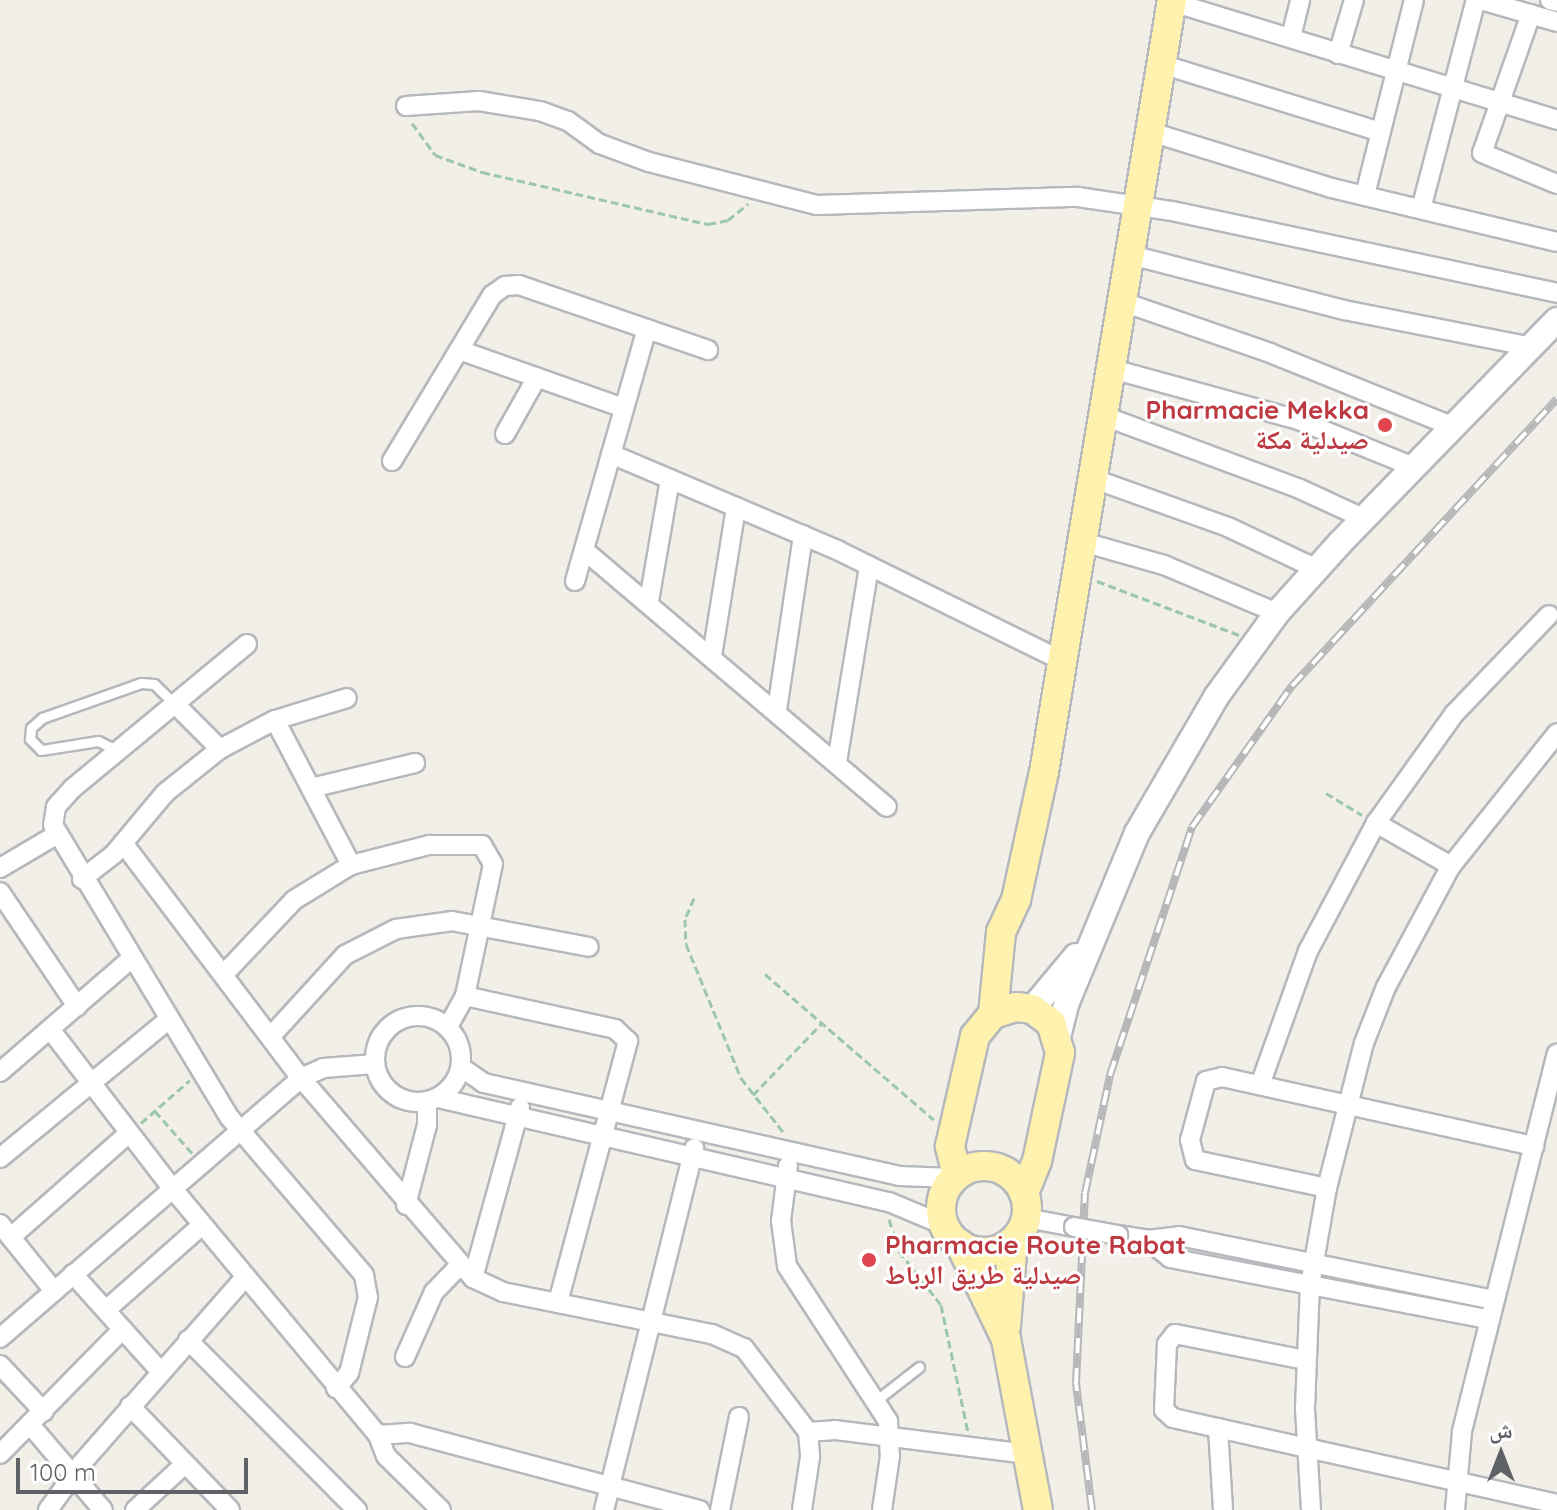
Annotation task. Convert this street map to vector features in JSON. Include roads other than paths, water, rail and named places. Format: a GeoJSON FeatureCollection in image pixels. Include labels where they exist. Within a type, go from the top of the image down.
{"type":"FeatureCollection","features":[{"type":"Feature","properties":{"kind":"main road"},"geometry":{"type":"LineString","coordinates":[[1006,1339],[1021,1217],[1040,1151],[1060,1053],[1058,1037],[1051,1023],[1028,1008],[1017,972],[1016,900],[1078,575],[1172,1]]}},
{"type":"Feature","properties":{"kind":"main road"},"geometry":{"type":"LineString","coordinates":[[1058,1037],[1093,941],[1152,804],[1196,728],[1254,644],[1277,613],[1363,518],[1557,320]]}},
{"type":"Feature","properties":{"kind":"main road"},"geometry":{"type":"LineString","coordinates":[[956,1176],[951,1156],[952,1137],[975,1036],[993,1014],[1001,932],[1016,900]]}},
{"type":"Feature","properties":{"kind":"main road"},"geometry":{"type":"LineString","coordinates":[[993,1014],[1028,1008],[1093,941]]}},
{"type":"Feature","properties":{"kind":"main road"},"geometry":{"type":"LineString","coordinates":[[1021,1217],[1016,1180],[995,1167],[979,1166],[956,1176],[941,1203],[952,1235],[1006,1339],[1038,1510]]}},
{"type":"Feature","properties":{"kind":"main road"},"geometry":{"type":"LineString","coordinates":[[952,1235],[987,1252],[1021,1217]]}},
{"type":"Feature","properties":{"kind":"street"},"geometry":{"type":"LineString","coordinates":[[1291,37],[1300,0]]}},
{"type":"Feature","properties":{"kind":"street"},"geometry":{"type":"LineString","coordinates":[[1338,54],[1354,0]]}},
{"type":"Feature","properties":{"kind":"street"},"geometry":{"type":"LineString","coordinates":[[1365,195],[1414,0]]}},
{"type":"Feature","properties":{"kind":"street"},"geometry":{"type":"LineString","coordinates":[[1421,209],[1451,87],[1478,0],[1557,22]]}},
{"type":"Feature","properties":{"kind":"street"},"geometry":{"type":"LineString","coordinates":[[1550,0],[1557,2]]}},
{"type":"Feature","properties":{"kind":"street"},"geometry":{"type":"LineString","coordinates":[[1172,1],[1557,120]]}},
{"type":"Feature","properties":{"kind":"street"},"geometry":{"type":"LineString","coordinates":[[1531,14],[1483,156],[1557,184]]}},
{"type":"Feature","properties":{"kind":"street"},"geometry":{"type":"LineString","coordinates":[[1161,64],[1381,132]]}},
{"type":"Feature","properties":{"kind":"street"},"geometry":{"type":"LineString","coordinates":[[406,106],[479,101],[540,111],[618,151],[759,192],[835,206],[1051,196],[1138,207],[1557,293]]}},
{"type":"Feature","properties":{"kind":"street"},"geometry":{"type":"LineString","coordinates":[[1151,132],[1365,195],[1557,242]]}},
{"type":"Feature","properties":{"kind":"street"},"geometry":{"type":"LineString","coordinates":[[1131,255],[1344,310],[1532,347]]}},
{"type":"Feature","properties":{"kind":"street"},"geometry":{"type":"LineString","coordinates":[[392,461],[492,295],[512,285],[708,350]]}},
{"type":"Feature","properties":{"kind":"street"},"geometry":{"type":"LineString","coordinates":[[1123,302],[1270,353],[1454,427]]}},
{"type":"Feature","properties":{"kind":"street"},"geometry":{"type":"LineString","coordinates":[[575,581],[647,329]]}},
{"type":"Feature","properties":{"kind":"street"},"geometry":{"type":"LineString","coordinates":[[459,350],[624,408]]}},
{"type":"Feature","properties":{"kind":"street"},"geometry":{"type":"LineString","coordinates":[[1112,369],[1298,420],[1414,467]]}},
{"type":"Feature","properties":{"kind":"street"},"geometry":{"type":"LineString","coordinates":[[505,434],[537,377]]}},
{"type":"Feature","properties":{"kind":"street"},"geometry":{"type":"LineString","coordinates":[[1104,416],[1300,489],[1363,518]]}},
{"type":"Feature","properties":{"kind":"street"},"geometry":{"type":"LineString","coordinates":[[611,454],[803,535],[1063,661]]}},
{"type":"Feature","properties":{"kind":"street"},"geometry":{"type":"LineString","coordinates":[[649,601],[670,479]]}},
{"type":"Feature","properties":{"kind":"street"},"geometry":{"type":"LineString","coordinates":[[1094,479],[1228,527],[1317,569]]}},
{"type":"Feature","properties":{"kind":"street"},"geometry":{"type":"LineString","coordinates":[[712,656],[736,507]]}},
{"type":"Feature","properties":{"kind":"street"},"geometry":{"type":"LineString","coordinates":[[777,710],[803,535]]}},
{"type":"Feature","properties":{"kind":"street"},"geometry":{"type":"LineString","coordinates":[[1083,542],[1164,565],[1277,613]]}},
{"type":"Feature","properties":{"kind":"street"},"geometry":{"type":"LineString","coordinates":[[584,550],[649,601],[887,807]]}},
{"type":"Feature","properties":{"kind":"street"},"geometry":{"type":"LineString","coordinates":[[837,762],[869,566]]}},
{"type":"Feature","properties":{"kind":"street"},"geometry":{"type":"LineString","coordinates":[[1260,1085],[1308,951],[1376,823],[1454,714],[1549,615]]}},
{"type":"Feature","properties":{"kind":"street"},"geometry":{"type":"LineString","coordinates":[[247,644],[56,807],[56,835],[240,1130],[367,1281],[368,1297],[351,1366],[336,1388]]}},
{"type":"Feature","properties":{"kind":"street"},"geometry":{"type":"LineString","coordinates":[[82,879],[123,843],[165,793],[220,749],[275,720],[347,698]]}},
{"type":"Feature","properties":{"kind":"street"},"geometry":{"type":"LineString","coordinates":[[175,704],[220,749]]}},
{"type":"Feature","properties":{"kind":"street"},"geometry":{"type":"LineString","coordinates":[[275,720],[351,865]]}},
{"type":"Feature","properties":{"kind":"street"},"geometry":{"type":"LineString","coordinates":[[1311,1510],[1306,1448],[1305,1360],[1310,1285],[1327,1188],[1347,1103],[1386,987],[1451,866],[1557,733]]}},
{"type":"Feature","properties":{"kind":"street"},"geometry":{"type":"LineString","coordinates":[[311,788],[362,771],[415,763]]}},
{"type":"Feature","properties":{"kind":"street"},"geometry":{"type":"LineString","coordinates":[[1376,823],[1451,866]]}},
{"type":"Feature","properties":{"kind":"street"},"geometry":{"type":"LineString","coordinates":[[0,868],[56,835]]}},
{"type":"Feature","properties":{"kind":"street"},"geometry":{"type":"LineString","coordinates":[[123,843],[272,1035],[301,1078],[466,1272],[503,1292],[720,1337],[744,1348],[808,1432],[810,1457],[802,1510]]}},
{"type":"Feature","properties":{"kind":"street"},"geometry":{"type":"LineString","coordinates":[[225,973],[294,900],[351,865],[429,845],[482,845],[494,859],[465,996],[448,1027]]}},
{"type":"Feature","properties":{"kind":"street"},"geometry":{"type":"LineString","coordinates":[[0,892],[77,1006]]}},
{"type":"Feature","properties":{"kind":"street"},"geometry":{"type":"LineString","coordinates":[[272,1035],[323,975],[369,940],[423,923],[480,924],[589,947]]}},
{"type":"Feature","properties":{"kind":"street"},"geometry":{"type":"LineString","coordinates":[[0,1072],[132,958]]}},
{"type":"Feature","properties":{"kind":"street"},"geometry":{"type":"LineString","coordinates":[[465,996],[621,1031],[628,1045],[558,1303]]}},
{"type":"Feature","properties":{"kind":"street"},"geometry":{"type":"LineString","coordinates":[[406,1205],[432,1099],[453,1085],[461,1067],[460,1045],[448,1027],[424,1016],[399,1020],[380,1039],[375,1064],[393,1094],[432,1099],[518,1116],[889,1202],[952,1235]]}},
{"type":"Feature","properties":{"kind":"street"},"geometry":{"type":"LineString","coordinates":[[0,1158],[169,1019]]}},
{"type":"Feature","properties":{"kind":"street"},"geometry":{"type":"LineString","coordinates":[[50,1029],[172,1188],[378,1435],[386,1456],[441,1510]]}},
{"type":"Feature","properties":{"kind":"street"},"geometry":{"type":"LineString","coordinates":[[1455,1510],[1456,1482],[1488,1319],[1557,1054]]}},
{"type":"Feature","properties":{"kind":"street"},"geometry":{"type":"LineString","coordinates":[[4,1326],[54,1291],[301,1078],[323,1068],[375,1064]]}},
{"type":"Feature","properties":{"kind":"street"},"geometry":{"type":"LineString","coordinates":[[461,1067],[475,1080],[899,1176],[956,1176]]}},
{"type":"Feature","properties":{"kind":"street"},"geometry":{"type":"LineString","coordinates":[[1327,1188],[1205,1164],[1191,1155],[1190,1140],[1206,1081],[1222,1077],[1534,1146]]}},
{"type":"Feature","properties":{"kind":"street"},"geometry":{"type":"LineString","coordinates":[[405,1357],[434,1292],[466,1272],[524,1092]]}},
{"type":"Feature","properties":{"kind":"street"},"geometry":{"type":"LineString","coordinates":[[604,1510],[654,1323],[698,1131]]}},
{"type":"Feature","properties":{"kind":"street"},"geometry":{"type":"LineString","coordinates":[[54,1291],[6,1230],[129,1133]]}},
{"type":"Feature","properties":{"kind":"street"},"geometry":{"type":"LineString","coordinates":[[791,1152],[781,1221],[787,1266],[806,1303],[878,1399],[890,1438],[882,1510]]}},
{"type":"Feature","properties":{"kind":"street"},"geometry":{"type":"LineString","coordinates":[[1021,1217],[1148,1240],[1172,1235],[1493,1300]]}},
{"type":"Feature","properties":{"kind":"street"},"geometry":{"type":"LineString","coordinates":[[106,1310],[202,1225]]}},
{"type":"Feature","properties":{"kind":"street"},"geometry":{"type":"LineString","coordinates":[[1148,1240],[1170,1258],[1488,1319]]}},
{"type":"Feature","properties":{"kind":"street"},"geometry":{"type":"LineString","coordinates":[[73,1274],[160,1371]]}},
{"type":"Feature","properties":{"kind":"street"},"geometry":{"type":"LineString","coordinates":[[48,1510],[73,1474],[130,1406],[245,1277]]}},
{"type":"Feature","properties":{"kind":"street"},"geometry":{"type":"LineString","coordinates":[[0,1454],[38,1420],[123,1329]]}},
{"type":"Feature","properties":{"kind":"street"},"geometry":{"type":"LineString","coordinates":[[1305,1360],[1171,1336],[1164,1410],[1173,1418],[1557,1504]]}},
{"type":"Feature","properties":{"kind":"street"},"geometry":{"type":"LineString","coordinates":[[188,1340],[357,1510]]}},
{"type":"Feature","properties":{"kind":"street"},"geometry":{"type":"LineString","coordinates":[[0,1365],[73,1474],[103,1510]]}},
{"type":"Feature","properties":{"kind":"street"},"geometry":{"type":"LineString","coordinates":[[130,1406],[225,1508]]}},
{"type":"Feature","properties":{"kind":"street"},"geometry":{"type":"LineString","coordinates":[[720,1510],[739,1417]]}},
{"type":"Feature","properties":{"kind":"street"},"geometry":{"type":"LineString","coordinates":[[1218,1428],[1223,1510]]}},
{"type":"Feature","properties":{"kind":"street"},"geometry":{"type":"LineString","coordinates":[[808,1432],[1027,1454]]}},
{"type":"Feature","properties":{"kind":"street"},"geometry":{"type":"LineString","coordinates":[[378,1435],[410,1433],[700,1510]]}},
{"type":"Feature","properties":{"kind":"street"},"geometry":{"type":"LineString","coordinates":[[135,1510],[185,1464]]}},
{"type":"Feature","properties":{"kind":"lane"},"geometry":{"type":"LineString","coordinates":[[118,751],[98,741],[46,751],[36,748],[30,733],[42,718],[141,683],[158,687],[175,704]]}},
{"type":"Feature","properties":{"kind":"lane"},"geometry":{"type":"LineString","coordinates":[[878,1399],[919,1367]]}},
{"type":"Feature","properties":{"kind":"railway"},"geometry":{"type":"LineString","coordinates":[[1092,1510],[1076,1383],[1085,1193],[1110,1075],[1192,827],[1292,686],[1557,399]]}},
{"type":"Feature","properties":{"kind":"place","name":"Pharmacie Mekka صيدلية مكة"},"geometry":{"type":"Point","coordinates":[1385,425]}},
{"type":"Feature","properties":{"kind":"place","name":"Pharmacie Route Rabat صيدلية طريق الرباط"},"geometry":{"type":"Point","coordinates":[869,1260]}}]}
